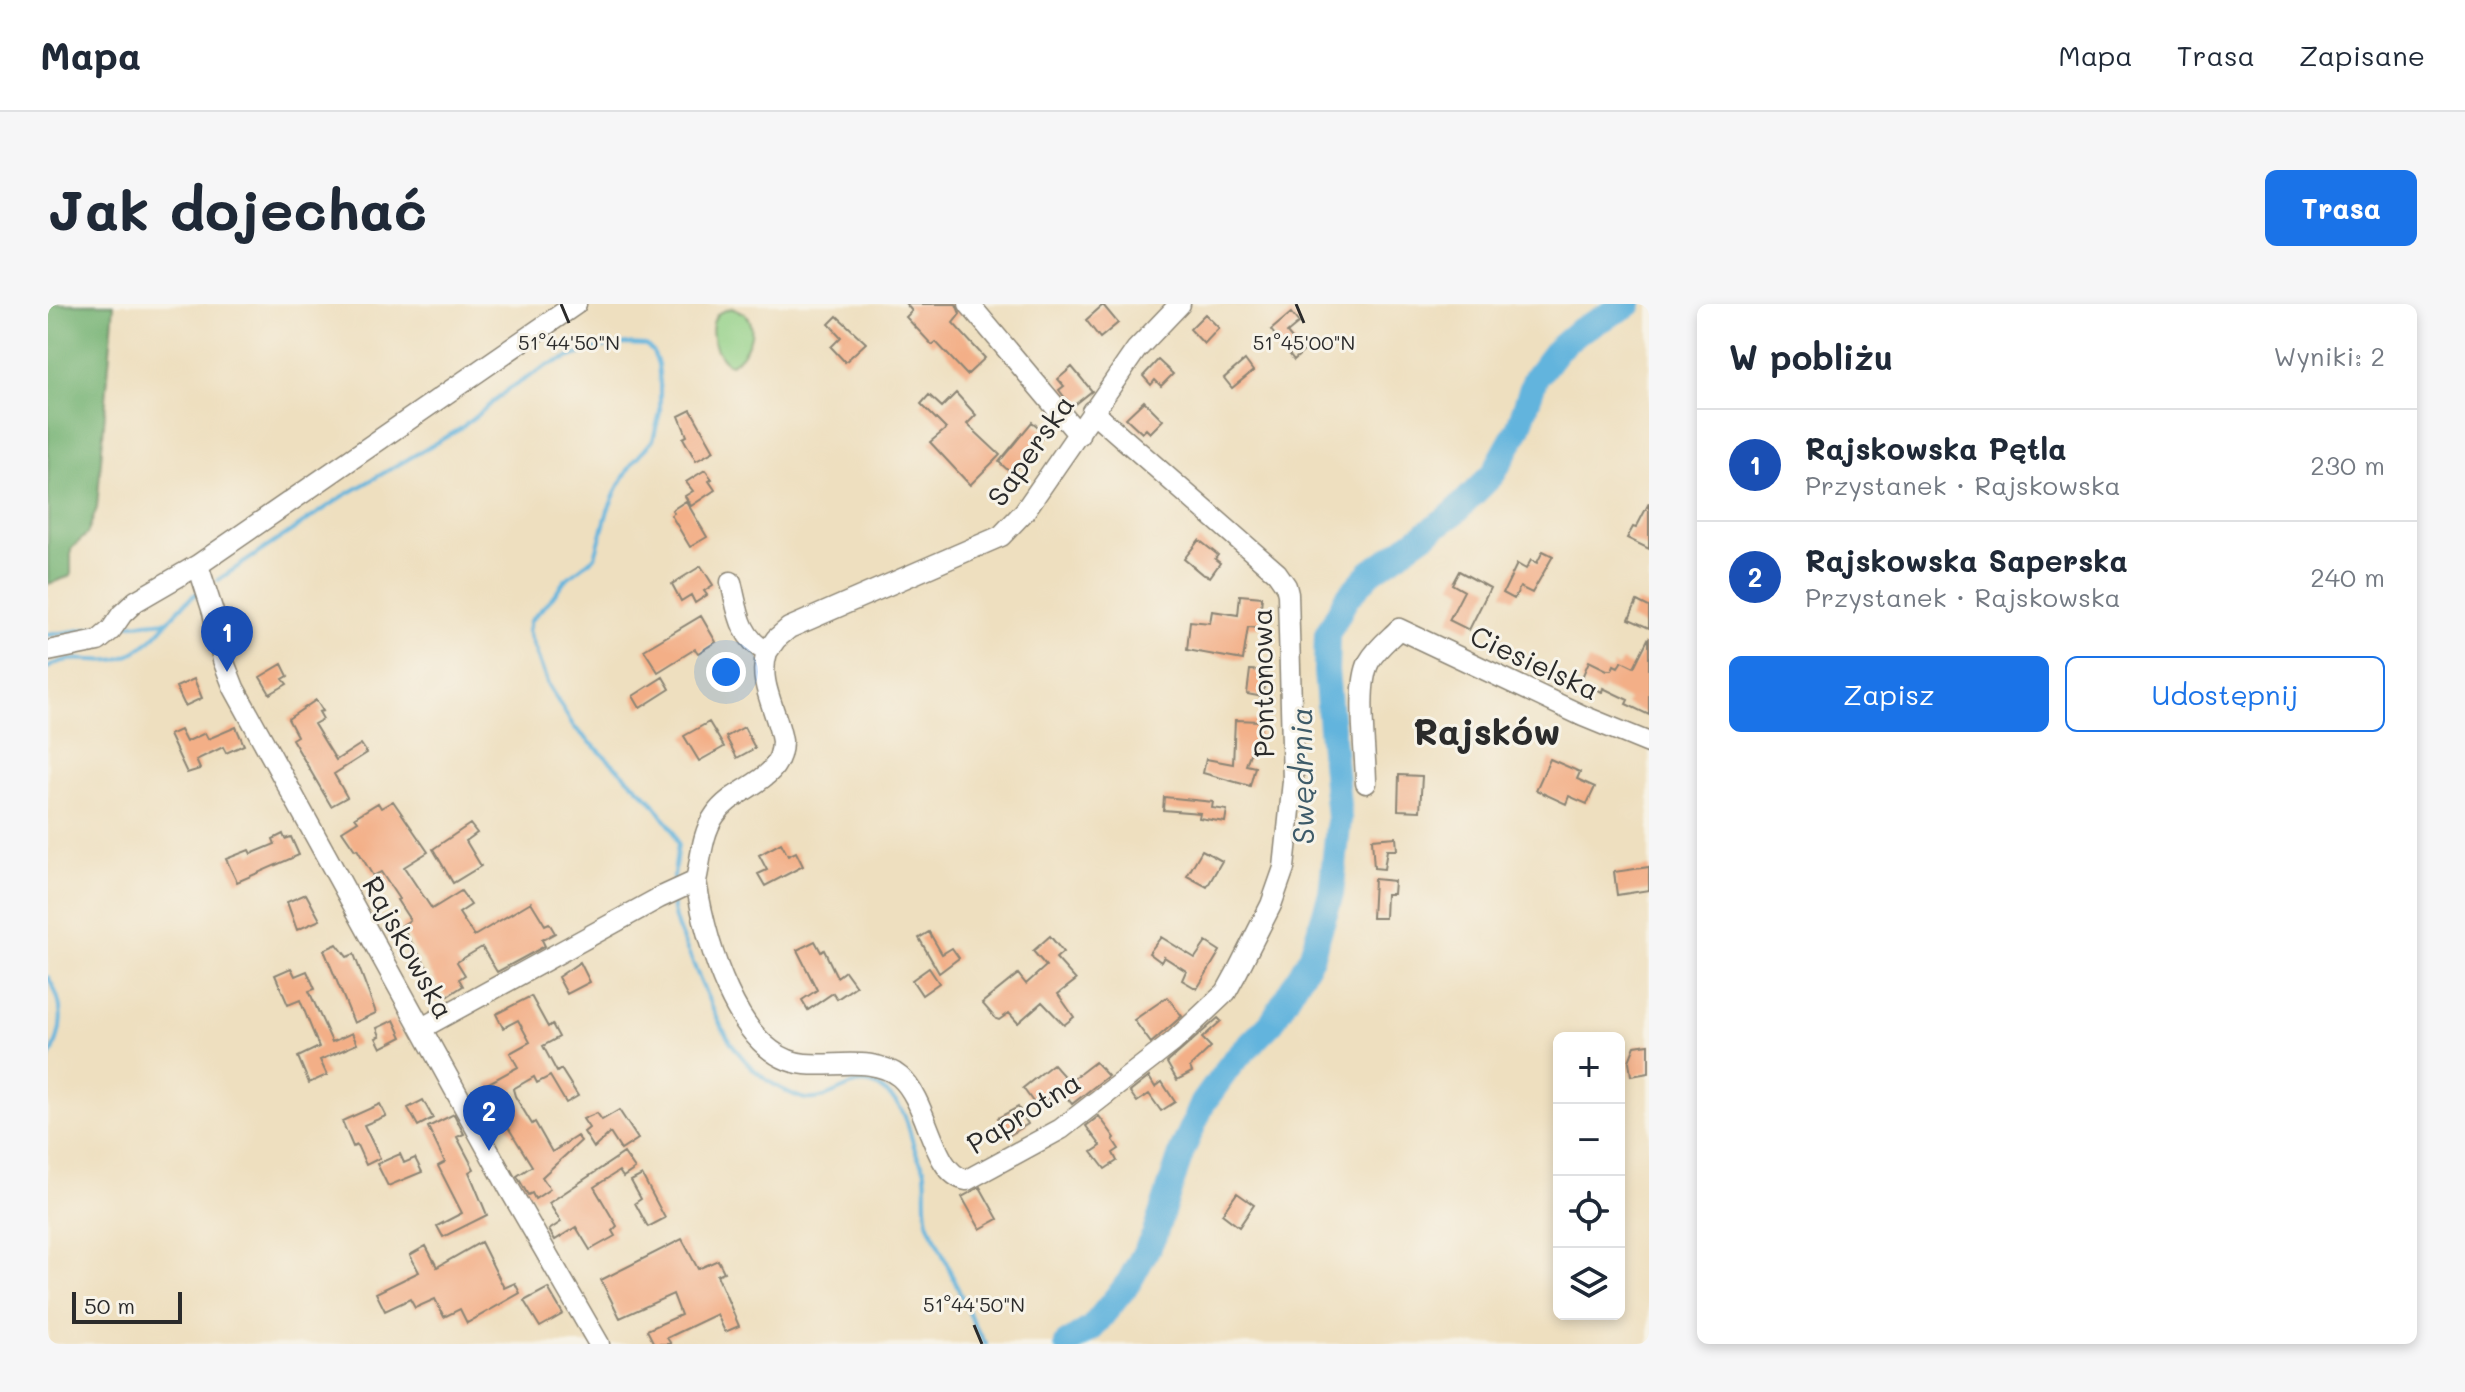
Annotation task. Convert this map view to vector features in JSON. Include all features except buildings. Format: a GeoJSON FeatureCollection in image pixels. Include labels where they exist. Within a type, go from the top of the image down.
{"type":"FeatureCollection","features":[{"type":"Feature","properties":{"kind":"street"},"geometry":{"type":"LineString","coordinates":[[48,651],[98,641],[136,601],[198,565],[576,304]]}},
{"type":"Feature","properties":{"kind":"street"},"geometry":{"type":"LineString","coordinates":[[969,304],[1079,435]]}},
{"type":"Feature","properties":{"kind":"street","name":"Saperska"},"geometry":{"type":"LineString","coordinates":[[767,652],[789,628],[1001,536],[1024,512],[1136,350],[1180,304]]}},
{"type":"Feature","properties":{"kind":"street","name":"Pontonowa"},"geometry":{"type":"LineString","coordinates":[[1092,411],[1277,573],[1286,586],[1293,781],[1290,824],[1284,868],[1255,939]]}},
{"type":"Feature","properties":{"kind":"street","name":"Rajskowska"},"geometry":{"type":"LineString","coordinates":[[198,565],[213,612],[223,660],[234,688],[599,1344]]}},
{"type":"Feature","properties":{"kind":"street"},"geometry":{"type":"LineString","coordinates":[[422,1028],[690,884],[712,818],[721,806],[775,768],[782,751],[781,731],[763,680],[767,652],[754,645],[746,635],[731,582]]}},
{"type":"Feature","properties":{"kind":"street","name":"Ciesielska"},"geometry":{"type":"LineString","coordinates":[[1366,783],[1365,675],[1371,659],[1399,629],[1583,716],[1649,743]]}},
{"type":"Feature","properties":{"kind":"street","name":"Paprotna"},"geometry":{"type":"LineString","coordinates":[[690,884],[712,955],[730,996],[752,1032],[768,1049],[785,1060],[804,1064],[864,1064],[898,1075],[912,1090],[922,1108],[948,1172],[957,1179],[967,1180],[1061,1129],[1173,1042],[1226,992],[1255,939]]}},
{"type":"Feature","properties":{"kind":"green space"},"geometry":{"type":"Polygon","coordinates":[[[48,304],[114,304],[97,508],[87,534],[71,549],[71,576],[48,584],[48,304]]]}},
{"type":"Feature","properties":{"kind":"green space"},"geometry":{"type":"Polygon","coordinates":[[[731,308],[744,313],[749,319],[751,333],[746,349],[730,364],[720,355],[712,333],[715,318],[731,308]]]}},
{"type":"Feature","properties":{"kind":"waterway","name":"Swędrnia"},"geometry":{"type":"LineString","coordinates":[[1067,1344],[1092,1328],[1129,1282],[1154,1236],[1182,1151],[1203,1103],[1231,1064],[1272,1022],[1311,957],[1331,894],[1339,818],[1326,671],[1327,635],[1346,599],[1371,572],[1453,514],[1493,474],[1518,429],[1535,379],[1557,350],[1579,331],[1629,304]]}},
{"type":"Feature","properties":{"kind":"waterway"},"geometry":{"type":"LineString","coordinates":[[218,580],[342,497],[460,429],[509,389],[548,365],[596,348],[646,345],[658,364],[660,384],[660,412],[653,440],[631,465],[618,487],[595,557],[565,580],[530,621],[528,631],[548,685],[574,727],[651,800],[673,830],[678,844],[673,883]]}},
{"type":"Feature","properties":{"kind":"waterway"},"geometry":{"type":"LineString","coordinates":[[48,668],[67,660],[107,660],[127,656],[147,643],[197,593]]}},
{"type":"Feature","properties":{"kind":"waterway"},"geometry":{"type":"LineString","coordinates":[[123,625],[168,621]]}},
{"type":"Feature","properties":{"kind":"waterway"},"geometry":{"type":"LineString","coordinates":[[48,635],[101,627]]}},
{"type":"Feature","properties":{"kind":"waterway"},"geometry":{"type":"LineString","coordinates":[[672,900],[674,917],[716,1016],[735,1049],[761,1076],[806,1099],[818,1099],[860,1083],[870,1084],[882,1089],[900,1107],[924,1168],[928,1222],[986,1344]]}},
{"type":"Feature","properties":{"kind":"waterway"},"geometry":{"type":"LineString","coordinates":[[48,977],[58,998],[61,1019],[48,1061]]}},
{"type":"Feature","properties":{"kind":"place","name":"Rajskowska Pętla"},"geometry":{"type":"Point","coordinates":[227,672]}},
{"type":"Feature","properties":{"kind":"place","name":"Rajskowska Saperska"},"geometry":{"type":"Point","coordinates":[489,1151]}},
{"type":"Feature","properties":{"kind":"district","name":"Rajsków"},"geometry":{"type":"Point","coordinates":[1487,730]}}]}
